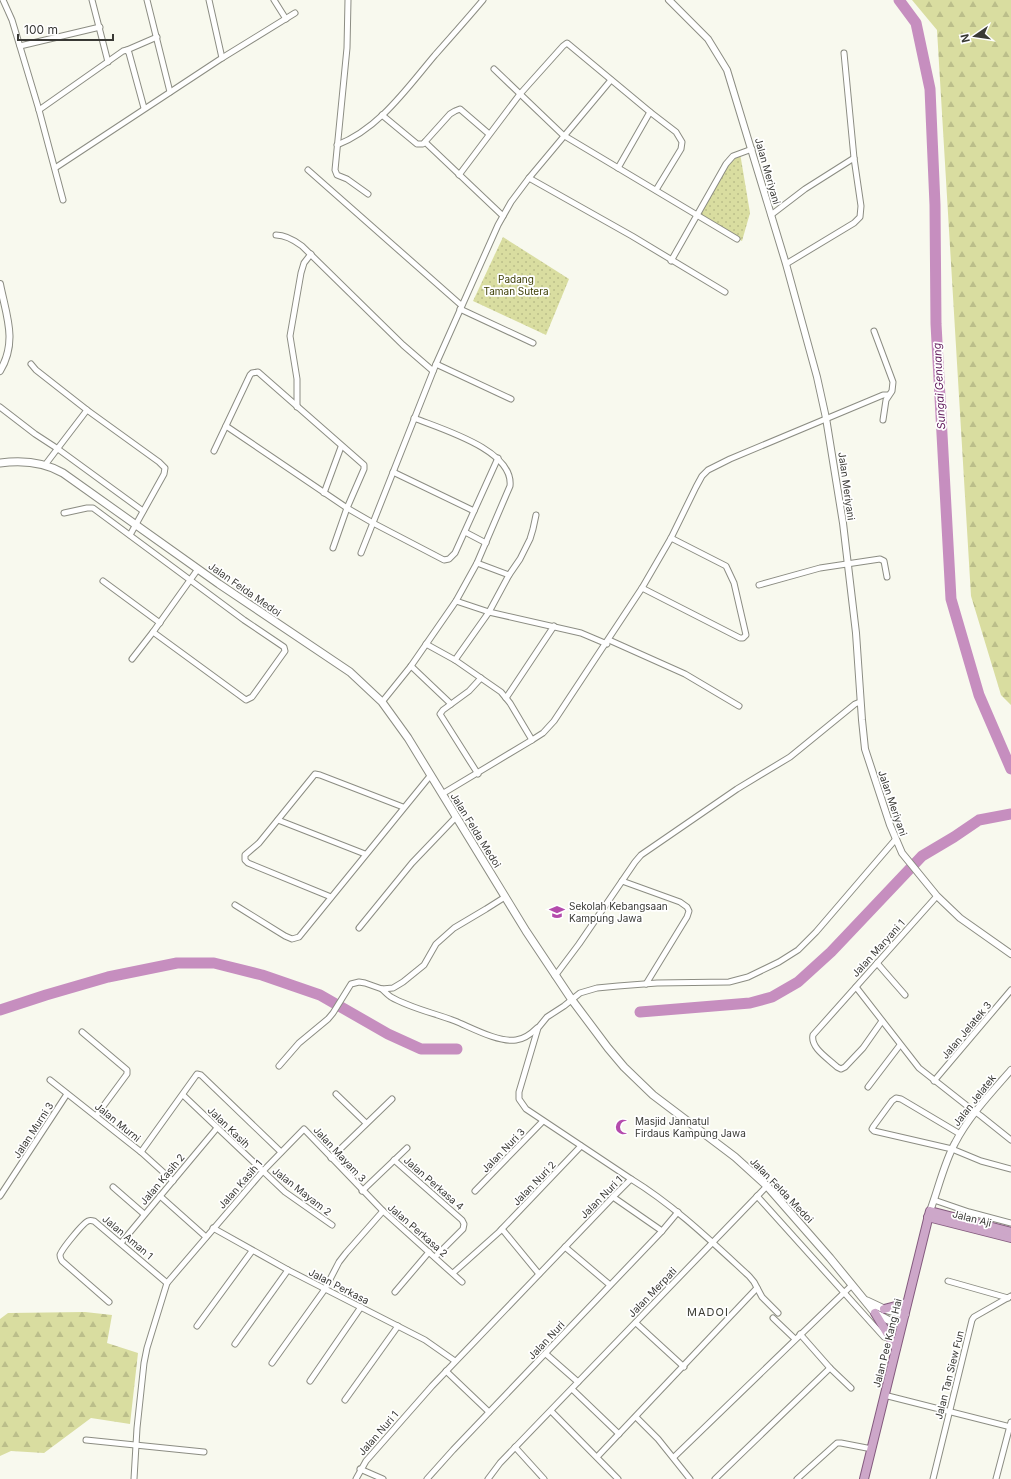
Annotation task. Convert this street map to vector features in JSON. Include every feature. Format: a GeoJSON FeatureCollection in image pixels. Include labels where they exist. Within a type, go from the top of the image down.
{"type":"FeatureCollection","features":[{"type":"Feature","properties":{"kind":"main road","name":"Jalan Felda Medoi"},"geometry":{"type":"LineString","coordinates":[[0,463],[22,461],[46,465],[63,473],[198,569],[350,672],[369,688],[382,702],[414,748],[555,976],[608,1048],[653,1095],[735,1156],[767,1186],[875,1313]]}},
{"type":"Feature","properties":{"kind":"main road","name":"Jalan Aji"},"geometry":{"type":"LineString","coordinates":[[929,1214],[966,1220],[1011,1232]]}},
{"type":"Feature","properties":{"kind":"main road","name":"Jalan Aji"},"geometry":{"type":"LineString","coordinates":[[929,1214],[1011,1238]]}},
{"type":"Feature","properties":{"kind":"main road","name":"Jalan Pee Kang Hai"},"geometry":{"type":"LineString","coordinates":[[864,1479],[929,1214]]}},
{"type":"Feature","properties":{"kind":"main road"},"geometry":{"type":"LineString","coordinates":[[865,1300],[884,1309],[904,1315]]}},
{"type":"Feature","properties":{"kind":"main road"},"geometry":{"type":"LineString","coordinates":[[884,1309],[907,1303]]}},
{"type":"Feature","properties":{"kind":"main road"},"geometry":{"type":"LineString","coordinates":[[875,1313],[892,1339],[896,1348]]}},
{"type":"Feature","properties":{"kind":"main road"},"geometry":{"type":"LineString","coordinates":[[875,1313],[888,1320],[902,1324]]}},
{"type":"Feature","properties":{"kind":"street"},"geometry":{"type":"LineString","coordinates":[[3,0],[12,20],[20,46],[63,200]]}},
{"type":"Feature","properties":{"kind":"street"},"geometry":{"type":"LineString","coordinates":[[92,0],[108,62]]}},
{"type":"Feature","properties":{"kind":"street"},"geometry":{"type":"LineString","coordinates":[[147,0],[170,92]]}},
{"type":"Feature","properties":{"kind":"street"},"geometry":{"type":"LineString","coordinates":[[274,0],[286,19]]}},
{"type":"Feature","properties":{"kind":"street"},"geometry":{"type":"LineString","coordinates":[[348,0],[347,48],[335,166],[337,175],[347,179],[368,194]]}},
{"type":"Feature","properties":{"kind":"street"},"geometry":{"type":"LineString","coordinates":[[337,145],[355,136],[382,115],[419,76],[483,0]]}},
{"type":"Feature","properties":{"kind":"street","name":"Jalan Meriyani"},"geometry":{"type":"LineString","coordinates":[[669,0],[708,39],[722,60],[735,93],[786,264],[817,377],[826,418],[841,509],[857,638],[860,702],[865,749],[872,775],[895,840],[902,853],[937,896],[963,921],[1011,954]]}},
{"type":"Feature","properties":{"kind":"street"},"geometry":{"type":"LineString","coordinates":[[211,1],[222,58]]}},
{"type":"Feature","properties":{"kind":"street"},"geometry":{"type":"LineString","coordinates":[[55,168],[144,108],[295,13]]}},
{"type":"Feature","properties":{"kind":"street"},"geometry":{"type":"LineString","coordinates":[[20,46],[100,27]]}},
{"type":"Feature","properties":{"kind":"street"},"geometry":{"type":"LineString","coordinates":[[39,110],[123,51],[157,37]]}},
{"type":"Feature","properties":{"kind":"street"},"geometry":{"type":"LineString","coordinates":[[459,175],[520,94],[566,43],[571,44],[611,80],[679,135],[682,142],[680,152],[656,190]]}},
{"type":"Feature","properties":{"kind":"street"},"geometry":{"type":"LineString","coordinates":[[127,50],[130,53],[144,108]]}},
{"type":"Feature","properties":{"kind":"street"},"geometry":{"type":"LineString","coordinates":[[786,264],[858,219],[860,214],[861,206],[854,158],[844,53]]}},
{"type":"Feature","properties":{"kind":"street"},"geometry":{"type":"LineString","coordinates":[[494,69],[563,135],[737,239]]}},
{"type":"Feature","properties":{"kind":"street"},"geometry":{"type":"LineString","coordinates":[[361,553],[433,371],[503,216],[529,178],[563,135],[611,80]]}},
{"type":"Feature","properties":{"kind":"street"},"geometry":{"type":"LineString","coordinates":[[382,115],[413,141],[421,145],[450,114],[460,109],[489,134]]}},
{"type":"Feature","properties":{"kind":"street"},"geometry":{"type":"LineString","coordinates":[[618,168],[650,112]]}},
{"type":"Feature","properties":{"kind":"street"},"geometry":{"type":"LineString","coordinates":[[425,142],[503,216]]}},
{"type":"Feature","properties":{"kind":"street"},"geometry":{"type":"LineString","coordinates":[[671,261],[729,160],[736,154],[752,149]]}},
{"type":"Feature","properties":{"kind":"street"},"geometry":{"type":"LineString","coordinates":[[771,215],[805,188],[854,158]]}},
{"type":"Feature","properties":{"kind":"street"},"geometry":{"type":"LineString","coordinates":[[308,170],[461,307],[533,343]]}},
{"type":"Feature","properties":{"kind":"street"},"geometry":{"type":"LineString","coordinates":[[529,178],[632,236],[671,261],[725,292]]}},
{"type":"Feature","properties":{"kind":"street"},"geometry":{"type":"LineString","coordinates":[[276,235],[282,235],[293,239],[311,254],[383,326],[422,363],[433,371]]}},
{"type":"Feature","properties":{"kind":"street"},"geometry":{"type":"LineString","coordinates":[[297,407],[297,379],[290,336],[300,273],[304,263],[311,254]]}},
{"type":"Feature","properties":{"kind":"street"},"geometry":{"type":"LineString","coordinates":[[0,284],[10,341],[8,354],[0,371]]}},
{"type":"Feature","properties":{"kind":"street"},"geometry":{"type":"LineString","coordinates":[[874,330],[893,382],[893,387],[888,394],[884,408],[883,420]]}},
{"type":"Feature","properties":{"kind":"street"},"geometry":{"type":"LineString","coordinates":[[31,364],[36,370],[87,410],[159,462],[165,468],[165,472],[143,511],[137,525],[130,535]]}},
{"type":"Feature","properties":{"kind":"street"},"geometry":{"type":"LineString","coordinates":[[436,364],[511,399]]}},
{"type":"Feature","properties":{"kind":"street"},"geometry":{"type":"LineString","coordinates":[[214,451],[250,375],[255,372],[260,374],[364,467],[347,508],[334,548]]}},
{"type":"Feature","properties":{"kind":"street"},"geometry":{"type":"LineString","coordinates":[[442,794],[478,774],[543,733],[554,721],[608,642],[642,588],[671,538],[702,476],[708,470],[826,418],[888,394]]}},
{"type":"Feature","properties":{"kind":"street"},"geometry":{"type":"LineString","coordinates":[[0,407],[35,434],[143,511]]}},
{"type":"Feature","properties":{"kind":"street"},"geometry":{"type":"LineString","coordinates":[[46,465],[87,410]]}},
{"type":"Feature","properties":{"kind":"street"},"geometry":{"type":"LineString","coordinates":[[382,702],[410,666],[456,601],[477,563],[511,481],[508,472],[498,458],[474,442],[414,418]]}},
{"type":"Feature","properties":{"kind":"street"},"geometry":{"type":"LineString","coordinates":[[226,426],[347,508],[444,560],[453,556],[498,458]]}},
{"type":"Feature","properties":{"kind":"street"},"geometry":{"type":"LineString","coordinates":[[324,492],[341,447]]}},
{"type":"Feature","properties":{"kind":"street"},"geometry":{"type":"LineString","coordinates":[[393,472],[474,511]]}},
{"type":"Feature","properties":{"kind":"street"},"geometry":{"type":"LineString","coordinates":[[64,512],[90,508],[130,535],[190,581],[284,647],[286,650],[252,697],[246,700],[153,632]]}},
{"type":"Feature","properties":{"kind":"street"},"geometry":{"type":"LineString","coordinates":[[455,660],[489,612],[508,575],[520,559],[530,539],[536,515]]}},
{"type":"Feature","properties":{"kind":"street"},"geometry":{"type":"LineString","coordinates":[[465,532],[486,543]]}},
{"type":"Feature","properties":{"kind":"street"},"geometry":{"type":"LineString","coordinates":[[642,588],[740,638],[743,638],[746,635],[734,583],[726,566],[671,538]]}},
{"type":"Feature","properties":{"kind":"street"},"geometry":{"type":"LineString","coordinates":[[759,585],[820,568],[882,559],[885,563],[887,577]]}},
{"type":"Feature","properties":{"kind":"street"},"geometry":{"type":"LineString","coordinates":[[477,563],[508,575]]}},
{"type":"Feature","properties":{"kind":"street"},"geometry":{"type":"LineString","coordinates":[[132,658],[160,623],[198,569]]}},
{"type":"Feature","properties":{"kind":"street"},"geometry":{"type":"LineString","coordinates":[[103,581],[160,623]]}},
{"type":"Feature","properties":{"kind":"street"},"geometry":{"type":"LineString","coordinates":[[456,601],[489,612],[554,626],[608,642],[685,674],[739,706]]}},
{"type":"Feature","properties":{"kind":"street"},"geometry":{"type":"LineString","coordinates":[[506,698],[554,626]]}},
{"type":"Feature","properties":{"kind":"street"},"geometry":{"type":"LineString","coordinates":[[426,644],[455,660],[506,698],[532,740]]}},
{"type":"Feature","properties":{"kind":"street"},"geometry":{"type":"LineString","coordinates":[[410,666],[451,704]]}},
{"type":"Feature","properties":{"kind":"street"},"geometry":{"type":"LineString","coordinates":[[478,774],[440,717],[440,712],[469,691],[481,678]]}},
{"type":"Feature","properties":{"kind":"street"},"geometry":{"type":"LineString","coordinates":[[555,976],[579,944],[635,862],[645,852],[737,789],[790,757],[855,704],[860,702]]}},
{"type":"Feature","properties":{"kind":"street"},"geometry":{"type":"LineString","coordinates":[[331,897],[246,862],[244,857],[278,820],[313,776],[317,774],[403,808]]}},
{"type":"Feature","properties":{"kind":"street"},"geometry":{"type":"LineString","coordinates":[[235,905],[284,936],[294,939],[302,934],[365,854],[430,776]]}},
{"type":"Feature","properties":{"kind":"street"},"geometry":{"type":"LineString","coordinates":[[359,928],[412,863],[456,817]]}},
{"type":"Feature","properties":{"kind":"street"},"geometry":{"type":"LineString","coordinates":[[278,820],[365,854]]}},
{"type":"Feature","properties":{"kind":"street"},"geometry":{"type":"LineString","coordinates":[[279,1066],[299,1043],[334,1013],[348,987],[351,984],[359,982],[382,989],[391,997],[406,1004],[455,1021],[478,1032],[508,1040],[516,1040],[524,1038],[538,1028],[547,1017],[580,993],[588,990],[646,984],[729,982],[748,977],[779,962],[798,950],[816,932],[895,840]]}},
{"type":"Feature","properties":{"kind":"street"},"geometry":{"type":"LineString","coordinates":[[622,881],[680,902],[687,907],[689,911],[687,917],[646,984]]}},
{"type":"Feature","properties":{"kind":"street"},"geometry":{"type":"LineString","coordinates":[[382,989],[393,988],[403,982],[424,966],[436,944],[442,937],[454,928],[486,910],[505,896]]}},
{"type":"Feature","properties":{"kind":"street","name":"Jalan Maryani 1"},"geometry":{"type":"LineString","coordinates":[[882,1021],[863,1048],[845,1067],[841,1069],[814,1045],[812,1040],[813,1035],[937,896]]}},
{"type":"Feature","properties":{"kind":"street"},"geometry":{"type":"LineString","coordinates":[[878,963],[905,995]]}},
{"type":"Feature","properties":{"kind":"street"},"geometry":{"type":"LineString","coordinates":[[856,987],[915,1065],[1011,1140]]}},
{"type":"Feature","properties":{"kind":"street","name":"Jalan Jelatek 3"},"geometry":{"type":"LineString","coordinates":[[934,1081],[1011,990]]}},
{"type":"Feature","properties":{"kind":"street"},"geometry":{"type":"LineString","coordinates":[[538,1028],[519,1092],[519,1099],[526,1109],[632,1179]]}},
{"type":"Feature","properties":{"kind":"street"},"geometry":{"type":"LineString","coordinates":[[82,1032],[127,1070],[127,1074],[96,1116]]}},
{"type":"Feature","properties":{"kind":"street"},"geometry":{"type":"LineString","coordinates":[[868,1087],[900,1045]]}},
{"type":"Feature","properties":{"kind":"street","name":"Jalan Jelatek"},"geometry":{"type":"LineString","coordinates":[[929,1214],[952,1150],[960,1134],[1011,1070]]}},
{"type":"Feature","properties":{"kind":"street"},"geometry":{"type":"LineString","coordinates":[[141,1152],[197,1074],[201,1075],[281,1152]]}},
{"type":"Feature","properties":{"kind":"street","name":"Jalan Murni"},"geometry":{"type":"LineString","coordinates":[[50,1080],[141,1152],[173,1181]]}},
{"type":"Feature","properties":{"kind":"street","name":"Jalan Murni 3"},"geometry":{"type":"LineString","coordinates":[[0,1196],[67,1094]]}},
{"type":"Feature","properties":{"kind":"street"},"geometry":{"type":"LineString","coordinates":[[336,1094],[366,1124]]}},
{"type":"Feature","properties":{"kind":"street","name":"Jalan Kasih"},"geometry":{"type":"LineString","coordinates":[[182,1095],[262,1171]]}},
{"type":"Feature","properties":{"kind":"street"},"geometry":{"type":"LineString","coordinates":[[960,1134],[901,1099],[896,1098],[892,1101],[872,1129],[874,1132],[952,1150],[981,1161],[1011,1169]]}},
{"type":"Feature","properties":{"kind":"street"},"geometry":{"type":"LineString","coordinates":[[332,1158],[392,1099]]}},
{"type":"Feature","properties":{"kind":"street","name":"Jalan Nuri 3"},"geometry":{"type":"LineString","coordinates":[[475,1191],[544,1121]]}},
{"type":"Feature","properties":{"kind":"street","name":"Jalan Kasih 2"},"geometry":{"type":"LineString","coordinates":[[121,1243],[217,1128]]}},
{"type":"Feature","properties":{"kind":"street","name":"Jalan Kasih 1"},"geometry":{"type":"LineString","coordinates":[[168,1283],[262,1171],[304,1129]]}},
{"type":"Feature","properties":{"kind":"street","name":"Jalan Mayam 3"},"geometry":{"type":"LineString","coordinates":[[304,1129],[362,1191]]}},
{"type":"Feature","properties":{"kind":"street","name":"Jalan Nuri 2"},"geometry":{"type":"LineString","coordinates":[[453,1273],[501,1231],[581,1146]]}},
{"type":"Feature","properties":{"kind":"street"},"geometry":{"type":"LineString","coordinates":[[362,1191],[406,1148]]}},
{"type":"Feature","properties":{"kind":"street","name":"Jalan Perkasa 4"},"geometry":{"type":"LineString","coordinates":[[394,1160],[462,1220],[464,1224],[463,1229],[435,1257]]}},
{"type":"Feature","properties":{"kind":"street","name":"Jalan Mayam 2"},"geometry":{"type":"LineString","coordinates":[[262,1171],[285,1192],[332,1225]]}},
{"type":"Feature","properties":{"kind":"street","name":"Jalan Nuri 1"},"geometry":{"type":"LineString","coordinates":[[356,1479],[360,1469],[366,1461],[455,1361],[632,1179],[678,1212],[713,1242],[749,1276],[762,1297],[778,1313]]}},
{"type":"Feature","properties":{"kind":"street","name":"Jalan Merpati"},"geometry":{"type":"LineString","coordinates":[[488,1479],[515,1447],[767,1186]]}},
{"type":"Feature","properties":{"kind":"street"},"geometry":{"type":"LineString","coordinates":[[113,1187],[144,1214]]}},
{"type":"Feature","properties":{"kind":"street","name":"Jalan Perkasa 2"},"geometry":{"type":"LineString","coordinates":[[362,1191],[462,1282]]}},
{"type":"Feature","properties":{"kind":"street"},"geometry":{"type":"LineString","coordinates":[[160,1196],[206,1237]]}},
{"type":"Feature","properties":{"kind":"street"},"geometry":{"type":"LineString","coordinates":[[757,1196],[884,1337],[892,1339]]}},
{"type":"Feature","properties":{"kind":"street"},"geometry":{"type":"LineString","coordinates":[[613,1197],[662,1231]]}},
{"type":"Feature","properties":{"kind":"street"},"geometry":{"type":"LineString","coordinates":[[934,1200],[969,1212],[1011,1223]]}},
{"type":"Feature","properties":{"kind":"street"},"geometry":{"type":"LineString","coordinates":[[272,1363],[325,1289],[339,1262],[383,1211]]}},
{"type":"Feature","properties":{"kind":"street","name":"Jalan Nuri"},"geometry":{"type":"LineString","coordinates":[[427,1479],[662,1231],[678,1212]]}},
{"type":"Feature","properties":{"kind":"street"},"geometry":{"type":"LineString","coordinates":[[966,1220],[969,1212]]}},
{"type":"Feature","properties":{"kind":"street","name":"Jalan Aman 1"},"geometry":{"type":"LineString","coordinates":[[109,1302],[62,1261],[60,1257],[60,1254],[76,1234],[85,1223],[90,1220],[94,1221],[168,1283]]}},
{"type":"Feature","properties":{"kind":"street","name":"Jalan Perkasa"},"geometry":{"type":"LineString","coordinates":[[213,1228],[252,1251],[424,1340],[455,1361]]}},
{"type":"Feature","properties":{"kind":"street"},"geometry":{"type":"LineString","coordinates":[[501,1231],[539,1274]]}},
{"type":"Feature","properties":{"kind":"street"},"geometry":{"type":"LineString","coordinates":[[565,1247],[610,1285]]}},
{"type":"Feature","properties":{"kind":"street"},"geometry":{"type":"LineString","coordinates":[[197,1326],[252,1251]]}},
{"type":"Feature","properties":{"kind":"street"},"geometry":{"type":"LineString","coordinates":[[395,1292],[429,1252]]}},
{"type":"Feature","properties":{"kind":"street"},"geometry":{"type":"LineString","coordinates":[[235,1344],[288,1270]]}},
{"type":"Feature","properties":{"kind":"street"},"geometry":{"type":"LineString","coordinates":[[948,1281],[1010,1297]]}},
{"type":"Feature","properties":{"kind":"street"},"geometry":{"type":"LineString","coordinates":[[134,1479],[135,1445],[141,1383],[147,1348],[168,1283]]}},
{"type":"Feature","properties":{"kind":"street"},"geometry":{"type":"LineString","coordinates":[[674,1457],[852,1285]]}},
{"type":"Feature","properties":{"kind":"street"},"geometry":{"type":"LineString","coordinates":[[598,1457],[757,1288]]}},
{"type":"Feature","properties":{"kind":"street","name":"Jalan Tan Siew Fun"},"geometry":{"type":"LineString","coordinates":[[933,1479],[972,1320],[974,1317],[1010,1297]]}},
{"type":"Feature","properties":{"kind":"street"},"geometry":{"type":"LineString","coordinates":[[310,1381],[361,1307]]}},
{"type":"Feature","properties":{"kind":"street"},"geometry":{"type":"LineString","coordinates":[[773,1318],[795,1339]]}},
{"type":"Feature","properties":{"kind":"street"},"geometry":{"type":"LineString","coordinates":[[636,1323],[684,1367]]}},
{"type":"Feature","properties":{"kind":"street"},"geometry":{"type":"LineString","coordinates":[[345,1400],[398,1326]]}},
{"type":"Feature","properties":{"kind":"street"},"geometry":{"type":"LineString","coordinates":[[800,1334],[830,1368],[851,1388]]}},
{"type":"Feature","properties":{"kind":"street"},"geometry":{"type":"LineString","coordinates":[[546,1354],[578,1382]]}},
{"type":"Feature","properties":{"kind":"street"},"geometry":{"type":"LineString","coordinates":[[715,1479],[830,1368]]}},
{"type":"Feature","properties":{"kind":"street"},"geometry":{"type":"LineString","coordinates":[[446,1371],[490,1412]]}},
{"type":"Feature","properties":{"kind":"street"},"geometry":{"type":"LineString","coordinates":[[572,1389],[619,1434]]}},
{"type":"Feature","properties":{"kind":"street"},"geometry":{"type":"LineString","coordinates":[[884,1395],[1011,1425],[996,1479]]}},
{"type":"Feature","properties":{"kind":"street"},"geometry":{"type":"LineString","coordinates":[[551,1411],[618,1479]]}},
{"type":"Feature","properties":{"kind":"street"},"geometry":{"type":"LineString","coordinates":[[636,1417],[674,1457],[690,1479]]}},
{"type":"Feature","properties":{"kind":"street"},"geometry":{"type":"LineString","coordinates":[[86,1440],[204,1452]]}},
{"type":"Feature","properties":{"kind":"street"},"geometry":{"type":"LineString","coordinates":[[797,1479],[837,1444],[841,1443],[872,1449]]}},
{"type":"Feature","properties":{"kind":"street"},"geometry":{"type":"LineString","coordinates":[[515,1447],[544,1479]]}},
{"type":"Feature","properties":{"kind":"street"},"geometry":{"type":"LineString","coordinates":[[360,1469],[383,1479]]}},
{"type":"Feature","properties":{"kind":"green space"},"geometry":{"type":"Polygon","coordinates":[[[912,0],[1011,0],[1011,705],[1001,695],[971,596],[937,30],[912,0]]]}},
{"type":"Feature","properties":{"kind":"green space"},"geometry":{"type":"Polygon","coordinates":[[[740,153],[750,213],[742,241],[697,215],[726,164],[740,153]]]}},
{"type":"Feature","properties":{"kind":"green space","name":"Padang Taman Sutera"},"geometry":{"type":"Polygon","coordinates":[[[503,237],[569,279],[546,335],[473,301],[503,237]]]}},
{"type":"Feature","properties":{"kind":"green space"},"geometry":{"type":"Polygon","coordinates":[[[85,1312],[112,1315],[107,1343],[138,1353],[130,1424],[91,1418],[44,1453],[11,1451],[0,1456],[0,1319],[8,1313],[85,1312]]]}},
{"type":"Feature","properties":{"kind":"waterway","name":"Sungai Genuang"},"geometry":{"type":"LineString","coordinates":[[899,0],[916,23],[930,89],[935,205],[936,324],[951,599],[979,695],[1011,769]]}},
{"type":"Feature","properties":{"kind":"waterway"},"geometry":{"type":"LineString","coordinates":[[640,1012],[750,1003],[772,997],[798,982],[831,952],[922,856],[979,820],[1011,814]]}},
{"type":"Feature","properties":{"kind":"waterway"},"geometry":{"type":"LineString","coordinates":[[0,1010],[108,977],[177,963],[214,963],[262,975],[320,995],[388,1034],[421,1049],[457,1049]]}},
{"type":"Feature","properties":{"kind":"place","name":"Sekolah Kebangsaan Kampung Jawa"},"geometry":{"type":"Point","coordinates":[557,912]}},
{"type":"Feature","properties":{"kind":"place","name":"Masjid Jannatul Firdaus Kampung Jawa"},"geometry":{"type":"Point","coordinates":[623,1127]}},
{"type":"Feature","properties":{"kind":"district","name":"MADOI"},"geometry":{"type":"Point","coordinates":[708,1312]}}]}
